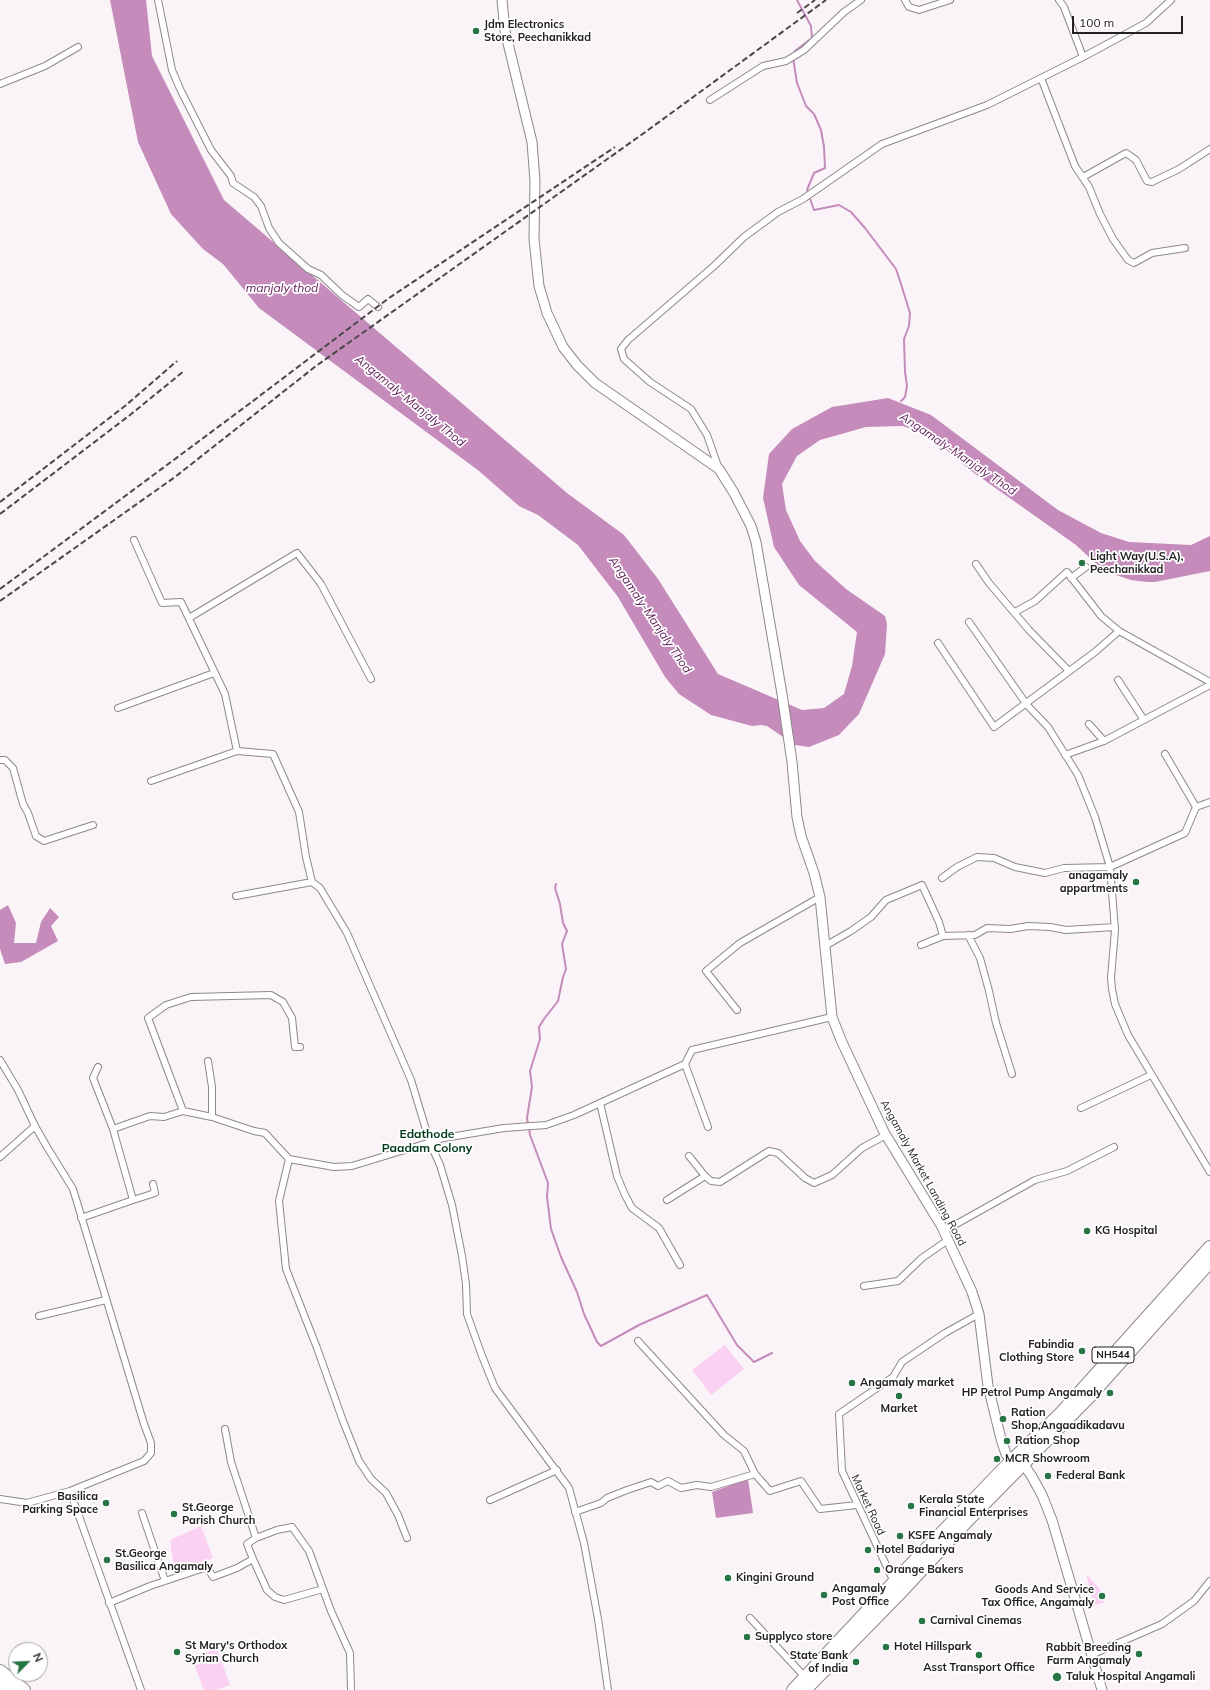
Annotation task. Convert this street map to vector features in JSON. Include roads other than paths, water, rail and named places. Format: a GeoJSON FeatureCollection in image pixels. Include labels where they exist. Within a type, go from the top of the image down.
{"type":"FeatureCollection","features":[{"type":"Feature","properties":{"kind":"highway","name":"NH544"},"geometry":{"type":"LineString","coordinates":[[793,1690],[806,1687],[1018,1462],[1034,1440],[1090,1382],[1210,1247]]}},
{"type":"Feature","properties":{"kind":"highway","name":"NH544"},"geometry":{"type":"LineString","coordinates":[[806,1687],[894,1582],[1018,1462],[1090,1396],[1210,1262]]}},
{"type":"Feature","properties":{"kind":"highway"},"geometry":{"type":"LineString","coordinates":[[0,1671],[24,1690]]}},
{"type":"Feature","properties":{"kind":"highway"},"geometry":{"type":"LineString","coordinates":[[0,1683],[8,1690]]}},
{"type":"Feature","properties":{"kind":"main road"},"geometry":{"type":"LineString","coordinates":[[502,0],[504,31],[532,142],[535,182],[534,239],[539,286],[548,313],[563,347],[576,365],[596,383],[719,470]]}},
{"type":"Feature","properties":{"kind":"main road","name":"Angamaly Market Landing Road"},"geometry":{"type":"LineString","coordinates":[[719,470],[734,493],[751,526],[756,542],[782,694],[792,762],[797,817],[801,836],[814,873],[820,897],[832,1018],[865,1093],[886,1135],[944,1231],[972,1292],[979,1314],[988,1386],[996,1421],[1006,1454],[1018,1462],[1031,1474],[1042,1495],[1052,1520],[1102,1690]]}},
{"type":"Feature","properties":{"kind":"street"},"geometry":{"type":"LineString","coordinates":[[158,0],[172,70],[210,150],[232,176],[233,183],[254,197],[260,206],[269,228],[279,243],[308,269],[321,274],[342,295],[359,308],[368,299],[378,307]]}},
{"type":"Feature","properties":{"kind":"street"},"geometry":{"type":"LineString","coordinates":[[710,100],[764,66],[786,61],[804,50],[844,12],[861,0]]}},
{"type":"Feature","properties":{"kind":"street"},"geometry":{"type":"LineString","coordinates":[[905,0],[909,7],[919,10],[950,0]]}},
{"type":"Feature","properties":{"kind":"street"},"geometry":{"type":"LineString","coordinates":[[1059,0],[1064,7],[1083,57]]}},
{"type":"Feature","properties":{"kind":"street"},"geometry":{"type":"LineString","coordinates":[[719,470],[707,435],[691,409],[650,382],[624,359],[621,349],[628,340],[714,266],[744,237],[778,212],[805,198],[882,144],[987,105],[1083,57],[1146,23],[1170,0]]}},
{"type":"Feature","properties":{"kind":"street"},"geometry":{"type":"LineString","coordinates":[[0,84],[45,66],[78,47]]}},
{"type":"Feature","properties":{"kind":"street"},"geometry":{"type":"LineString","coordinates":[[1041,78],[1075,166],[1089,187],[1100,214],[1113,239],[1128,260],[1134,263],[1152,253],[1185,248]]}},
{"type":"Feature","properties":{"kind":"street"},"geometry":{"type":"LineString","coordinates":[[1082,177],[1126,153],[1136,160],[1147,181],[1152,182],[1179,169],[1210,149]]}},
{"type":"Feature","properties":{"kind":"street"},"geometry":{"type":"LineString","coordinates":[[134,540],[162,603],[181,602],[189,618],[225,694],[237,751]]}},
{"type":"Feature","properties":{"kind":"street"},"geometry":{"type":"LineString","coordinates":[[189,618],[297,553],[321,584],[371,679]]}},
{"type":"Feature","properties":{"kind":"street"},"geometry":{"type":"LineString","coordinates":[[976,564],[989,583],[1015,612],[1028,630],[1070,671]]}},
{"type":"Feature","properties":{"kind":"street"},"geometry":{"type":"LineString","coordinates":[[1071,578],[1086,567]]}},
{"type":"Feature","properties":{"kind":"street"},"geometry":{"type":"LineString","coordinates":[[1015,612],[1035,601],[1067,572],[1101,616],[1119,631],[1210,684]]}},
{"type":"Feature","properties":{"kind":"street"},"geometry":{"type":"LineString","coordinates":[[969,622],[1026,705],[1048,727],[1078,775],[1092,810],[1110,866],[1115,927],[1111,978],[1115,1004],[1128,1035],[1210,1172]]}},
{"type":"Feature","properties":{"kind":"street"},"geometry":{"type":"LineString","coordinates":[[938,643],[993,727],[1000,724],[1026,705],[1095,652],[1119,631]]}},
{"type":"Feature","properties":{"kind":"street"},"geometry":{"type":"LineString","coordinates":[[118,708],[214,673]]}},
{"type":"Feature","properties":{"kind":"street"},"geometry":{"type":"LineString","coordinates":[[1118,680],[1144,720]]}},
{"type":"Feature","properties":{"kind":"street"},"geometry":{"type":"LineString","coordinates":[[1065,754],[1104,741],[1210,684]]}},
{"type":"Feature","properties":{"kind":"street"},"geometry":{"type":"LineString","coordinates":[[1089,724],[1104,741]]}},
{"type":"Feature","properties":{"kind":"street"},"geometry":{"type":"LineString","coordinates":[[150,781],[237,751],[273,754],[299,812],[306,857],[312,882],[320,888],[354,947],[410,1080],[430,1143],[440,1165],[452,1205],[462,1256],[466,1284],[467,1314],[482,1356],[496,1388],[569,1488],[584,1543],[597,1612],[608,1690]]}},
{"type":"Feature","properties":{"kind":"street"},"geometry":{"type":"LineString","coordinates":[[1165,754],[1196,807]]}},
{"type":"Feature","properties":{"kind":"street"},"geometry":{"type":"LineString","coordinates":[[0,760],[5,760],[13,768],[23,804],[28,813],[36,836],[44,841],[93,825]]}},
{"type":"Feature","properties":{"kind":"street"},"geometry":{"type":"LineString","coordinates":[[942,878],[957,867],[977,857],[994,858],[1015,867],[1045,873],[1064,868],[1110,866],[1185,833],[1196,807],[1210,802]]}},
{"type":"Feature","properties":{"kind":"street"},"geometry":{"type":"LineString","coordinates":[[236,896],[312,882]]}},
{"type":"Feature","properties":{"kind":"street"},"geometry":{"type":"LineString","coordinates":[[825,946],[871,917],[886,900],[922,885],[939,922],[943,936]]}},
{"type":"Feature","properties":{"kind":"street"},"geometry":{"type":"LineString","coordinates":[[737,1010],[706,971],[740,943],[820,897]]}},
{"type":"Feature","properties":{"kind":"street"},"geometry":{"type":"LineString","coordinates":[[921,945],[943,936],[975,935],[987,928],[1028,926],[1050,927],[1066,930],[1115,927]]}},
{"type":"Feature","properties":{"kind":"street"},"geometry":{"type":"LineString","coordinates":[[968,935],[980,958],[996,1023],[1012,1074]]}},
{"type":"Feature","properties":{"kind":"street"},"geometry":{"type":"LineString","coordinates":[[183,1111],[148,1018],[166,1005],[192,998],[271,995],[283,1002],[292,1018],[295,1047],[300,1047]]}},
{"type":"Feature","properties":{"kind":"street"},"geometry":{"type":"LineString","coordinates":[[113,1128],[150,1116],[164,1118],[183,1111],[212,1117],[266,1134],[289,1159],[334,1167],[352,1166],[444,1138],[504,1128],[546,1125],[565,1119],[685,1064],[692,1050],[832,1018]]}},
{"type":"Feature","properties":{"kind":"street"},"geometry":{"type":"LineString","coordinates":[[208,1061],[212,1087],[212,1117]]}},
{"type":"Feature","properties":{"kind":"street"},"geometry":{"type":"LineString","coordinates":[[0,1499],[27,1503],[70,1491],[144,1461],[151,1453],[151,1443],[73,1189],[35,1126],[18,1090],[1,1064]]}},
{"type":"Feature","properties":{"kind":"street"},"geometry":{"type":"LineString","coordinates":[[685,1064],[708,1127]]}},
{"type":"Feature","properties":{"kind":"street"},"geometry":{"type":"LineString","coordinates":[[98,1067],[93,1078],[113,1128],[133,1200]]}},
{"type":"Feature","properties":{"kind":"street"},"geometry":{"type":"LineString","coordinates":[[1081,1108],[1151,1075]]}},
{"type":"Feature","properties":{"kind":"street"},"geometry":{"type":"LineString","coordinates":[[600,1103],[617,1176],[625,1195],[632,1208],[659,1228],[680,1265]]}},
{"type":"Feature","properties":{"kind":"street"},"geometry":{"type":"LineString","coordinates":[[0,1157],[35,1126]]}},
{"type":"Feature","properties":{"kind":"street"},"geometry":{"type":"LineString","coordinates":[[689,1156],[704,1176],[711,1181],[720,1182],[769,1151],[778,1153],[805,1178],[814,1183],[832,1175],[862,1148],[886,1135]]}},
{"type":"Feature","properties":{"kind":"street"},"geometry":{"type":"LineString","coordinates":[[944,1231],[1035,1180],[1067,1171],[1114,1147]]}},
{"type":"Feature","properties":{"kind":"street"},"geometry":{"type":"LineString","coordinates":[[289,1159],[279,1201],[286,1269],[359,1461],[371,1479],[386,1493],[398,1515],[407,1538]]}},
{"type":"Feature","properties":{"kind":"street"},"geometry":{"type":"LineString","coordinates":[[667,1200],[704,1176]]}},
{"type":"Feature","properties":{"kind":"street"},"geometry":{"type":"LineString","coordinates":[[81,1218],[155,1192],[153,1184]]}},
{"type":"Feature","properties":{"kind":"street"},"geometry":{"type":"LineString","coordinates":[[864,1286],[898,1281],[922,1258],[948,1240]]}},
{"type":"Feature","properties":{"kind":"street"},"geometry":{"type":"LineString","coordinates":[[39,1316],[106,1300]]}},
{"type":"Feature","properties":{"kind":"street","name":"Market Road"},"geometry":{"type":"LineString","coordinates":[[894,1582],[842,1472],[839,1414],[893,1377],[902,1362],[945,1333],[979,1314]]}},
{"type":"Feature","properties":{"kind":"street"},"geometry":{"type":"LineString","coordinates":[[638,1341],[724,1435],[744,1451],[755,1474],[770,1491],[801,1481],[820,1509],[857,1505]]}},
{"type":"Feature","properties":{"kind":"street"},"geometry":{"type":"LineString","coordinates":[[225,1429],[231,1462],[256,1538]]}},
{"type":"Feature","properties":{"kind":"street"},"geometry":{"type":"LineString","coordinates":[[490,1500],[557,1470]]}},
{"type":"Feature","properties":{"kind":"street"},"geometry":{"type":"LineString","coordinates":[[575,1512],[601,1503],[607,1498],[627,1490],[651,1482],[658,1486],[668,1481],[681,1488],[697,1485],[711,1487],[755,1474]]}},
{"type":"Feature","properties":{"kind":"street"},"geometry":{"type":"LineString","coordinates":[[70,1491],[141,1690]]}},
{"type":"Feature","properties":{"kind":"street"},"geometry":{"type":"LineString","coordinates":[[142,1513],[165,1581]]}},
{"type":"Feature","properties":{"kind":"street"},"geometry":{"type":"LineString","coordinates":[[323,1589],[284,1600],[275,1597],[267,1590],[247,1544],[256,1538],[277,1530],[292,1527],[309,1551],[350,1653],[351,1690]]}},
{"type":"Feature","properties":{"kind":"street"},"geometry":{"type":"LineString","coordinates":[[109,1603],[165,1581],[207,1567],[213,1577],[237,1568],[253,1559]]}},
{"type":"Feature","properties":{"kind":"street"},"geometry":{"type":"LineString","coordinates":[[1091,1655],[1162,1624],[1194,1601],[1210,1581]]}},
{"type":"Feature","properties":{"kind":"street"},"geometry":{"type":"LineString","coordinates":[[750,1618],[806,1687]]}},
{"type":"Feature","properties":{"kind":"water","name":"manjaly thod"},"geometry":{"type":"Polygon","coordinates":[[[110,0],[146,0],[152,56],[224,200],[567,493],[624,535],[658,579],[718,674],[802,710],[824,708],[844,694],[852,666],[857,632],[799,585],[774,547],[763,498],[769,454],[792,429],[832,407],[888,398],[931,415],[1058,510],[1101,533],[1129,542],[1191,545],[1210,536],[1210,571],[1155,582],[1147,582],[1131,580],[1104,571],[1076,545],[970,470],[930,436],[903,426],[866,427],[820,440],[797,456],[782,484],[786,510],[800,541],[815,561],[846,589],[885,616],[887,624],[885,654],[859,714],[839,735],[809,747],[795,745],[767,726],[752,726],[711,715],[679,694],[665,677],[618,597],[578,545],[538,515],[519,506],[479,471],[259,308],[223,264],[203,249],[171,214],[138,142],[110,0]]]}},
{"type":"Feature","properties":{"kind":"water"},"geometry":{"type":"Polygon","coordinates":[[[8,905],[16,923],[14,943],[36,943],[41,922],[50,908],[59,917],[51,926],[58,941],[21,962],[5,964],[0,949],[0,910],[8,905]]]}},
{"type":"Feature","properties":{"kind":"water"},"geometry":{"type":"Polygon","coordinates":[[[748,1479],[753,1513],[716,1518],[712,1492],[748,1479]]]}},
{"type":"Feature","properties":{"kind":"waterway"},"geometry":{"type":"LineString","coordinates":[[794,54],[795,51],[812,38],[811,26],[797,0]]}},
{"type":"Feature","properties":{"kind":"waterway"},"geometry":{"type":"LineString","coordinates":[[793,58],[797,83],[806,106],[814,114],[821,130],[824,147],[825,168],[814,173],[807,190],[814,210],[839,205],[851,212],[896,269],[901,284],[910,313],[909,326],[904,339],[907,386],[905,397],[901,401]]}},
{"type":"Feature","properties":{"kind":"waterway"},"geometry":{"type":"LineString","coordinates":[[528,1124],[527,1118],[532,1087],[530,1071],[540,1039],[539,1027],[558,1001],[566,969],[562,944],[567,931],[563,923],[560,904],[555,888],[556,884]]}},
{"type":"Feature","properties":{"kind":"waterway"},"geometry":{"type":"LineString","coordinates":[[529,1127],[530,1135],[548,1183],[547,1197],[551,1229],[561,1257],[577,1292],[584,1314],[597,1342],[601,1346],[639,1325],[707,1295],[737,1345],[754,1362],[772,1353]]}},
{"type":"Feature","properties":{"kind":"railway"},"geometry":{"type":"LineString","coordinates":[[797,13],[815,0]]}},
{"type":"Feature","properties":{"kind":"railway"},"geometry":{"type":"LineString","coordinates":[[0,601],[175,477],[316,366],[644,133],[826,0]]}},
{"type":"Feature","properties":{"kind":"railway"},"geometry":{"type":"LineString","coordinates":[[0,589],[389,298],[615,147]]}},
{"type":"Feature","properties":{"kind":"railway"},"geometry":{"type":"LineString","coordinates":[[0,502],[125,406],[177,361]]}},
{"type":"Feature","properties":{"kind":"railway"},"geometry":{"type":"LineString","coordinates":[[0,514],[130,415],[184,371]]}},
{"type":"Feature","properties":{"kind":"place","name":"Jdm Electronics Store, Peechanikkad"},"geometry":{"type":"Point","coordinates":[476,31]}},
{"type":"Feature","properties":{"kind":"place","name":"Light Way(U.S.A), Peechanikkad"},"geometry":{"type":"Point","coordinates":[1082,563]}},
{"type":"Feature","properties":{"kind":"place","name":"anagamaly appartments"},"geometry":{"type":"Point","coordinates":[1136,882]}},
{"type":"Feature","properties":{"kind":"place","name":"KG Hospital"},"geometry":{"type":"Point","coordinates":[1087,1231]}},
{"type":"Feature","properties":{"kind":"place","name":"Fabindia Clothing Store"},"geometry":{"type":"Point","coordinates":[1082,1351]}},
{"type":"Feature","properties":{"kind":"place","name":"Angamaly market"},"geometry":{"type":"Point","coordinates":[852,1383]}},
{"type":"Feature","properties":{"kind":"place","name":"HP Petrol Pump Angamaly"},"geometry":{"type":"Point","coordinates":[1110,1393]}},
{"type":"Feature","properties":{"kind":"place","name":"Market"},"geometry":{"type":"Point","coordinates":[899,1396]}},
{"type":"Feature","properties":{"kind":"place","name":"Ration Shop,Angaadikadavu"},"geometry":{"type":"Point","coordinates":[1003,1419]}},
{"type":"Feature","properties":{"kind":"place","name":"Ration Shop"},"geometry":{"type":"Point","coordinates":[1007,1441]}},
{"type":"Feature","properties":{"kind":"place","name":"MCR Showroom"},"geometry":{"type":"Point","coordinates":[997,1459]}},
{"type":"Feature","properties":{"kind":"place","name":"Federal Bank"},"geometry":{"type":"Point","coordinates":[1048,1476]}},
{"type":"Feature","properties":{"kind":"place","name":"Basilica Parking Space"},"geometry":{"type":"Point","coordinates":[106,1503]}},
{"type":"Feature","properties":{"kind":"place","name":"Kerala State Financial Enterprises"},"geometry":{"type":"Point","coordinates":[911,1506]}},
{"type":"Feature","properties":{"kind":"place","name":"St.George Parish Church"},"geometry":{"type":"Point","coordinates":[174,1514]}},
{"type":"Feature","properties":{"kind":"place","name":"KSFE Angamaly"},"geometry":{"type":"Point","coordinates":[900,1536]}},
{"type":"Feature","properties":{"kind":"place","name":"Hotel Badariya"},"geometry":{"type":"Point","coordinates":[868,1550]}},
{"type":"Feature","properties":{"kind":"place","name":"St.George Basilica Angamaly"},"geometry":{"type":"Point","coordinates":[107,1560]}},
{"type":"Feature","properties":{"kind":"place","name":"Orange Bakers"},"geometry":{"type":"Point","coordinates":[877,1570]}},
{"type":"Feature","properties":{"kind":"place","name":"Kingini Ground"},"geometry":{"type":"Point","coordinates":[728,1578]}},
{"type":"Feature","properties":{"kind":"place","name":"Angamaly Post Office"},"geometry":{"type":"Point","coordinates":[824,1595]}},
{"type":"Feature","properties":{"kind":"place","name":"Goods And Service Tax Office, Angamaly"},"geometry":{"type":"Point","coordinates":[1102,1596]}},
{"type":"Feature","properties":{"kind":"place","name":"Carnival Cinemas"},"geometry":{"type":"Point","coordinates":[922,1621]}},
{"type":"Feature","properties":{"kind":"place","name":"Supplyco store"},"geometry":{"type":"Point","coordinates":[747,1637]}},
{"type":"Feature","properties":{"kind":"place","name":"Hotel Hillspark"},"geometry":{"type":"Point","coordinates":[886,1647]}},
{"type":"Feature","properties":{"kind":"place","name":"St Mary's Orthodox Syrian Church"},"geometry":{"type":"Point","coordinates":[177,1652]}},
{"type":"Feature","properties":{"kind":"place","name":"Rabbit Breeding Farm Angamaly"},"geometry":{"type":"Point","coordinates":[1139,1654]}},
{"type":"Feature","properties":{"kind":"place","name":"Asst Transport Office"},"geometry":{"type":"Point","coordinates":[979,1655]}},
{"type":"Feature","properties":{"kind":"place","name":"State Bank of India"},"geometry":{"type":"Point","coordinates":[856,1662]}},
{"type":"Feature","properties":{"kind":"place","name":"Taluk Hospital Angamali"},"geometry":{"type":"Point","coordinates":[1057,1677]}},
{"type":"Feature","properties":{"kind":"district","name":"Edathode Paadam Colony"},"geometry":{"type":"Point","coordinates":[427,1141]}},
{"type":"Feature","properties":{"kind":"water label","name":"Angamaly-Manjaly Thod"},"geometry":{"type":"Point","coordinates":[410,401]}},
{"type":"Feature","properties":{"kind":"water label","name":"Angamaly-Manjaly Thod"},"geometry":{"type":"Point","coordinates":[958,454]}},
{"type":"Feature","properties":{"kind":"water label","name":"Angamaly-Manjaly Thod"},"geometry":{"type":"Point","coordinates":[650,615]}}]}
